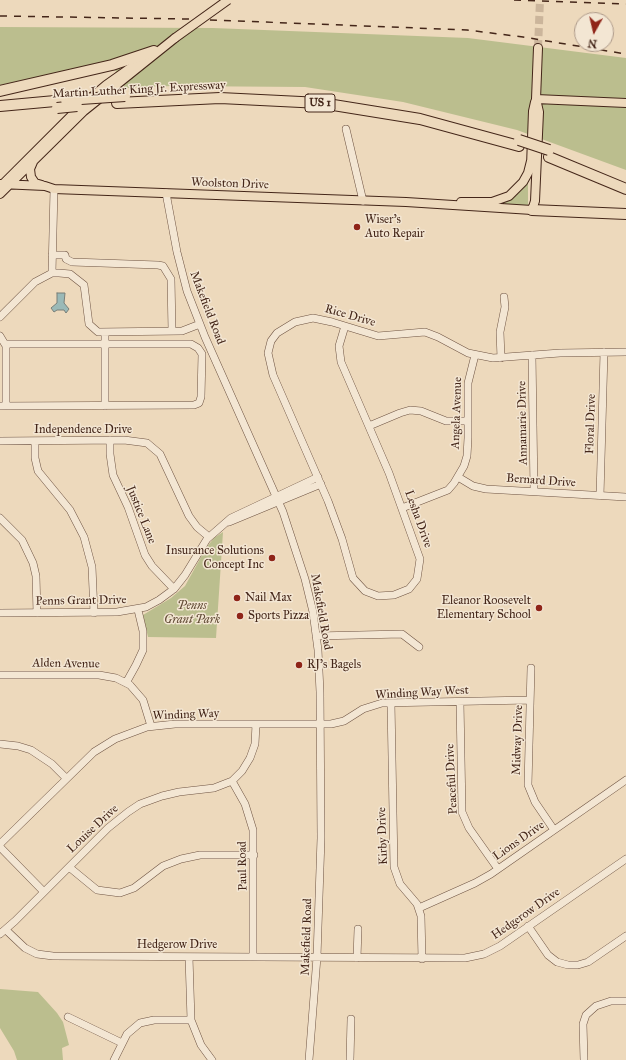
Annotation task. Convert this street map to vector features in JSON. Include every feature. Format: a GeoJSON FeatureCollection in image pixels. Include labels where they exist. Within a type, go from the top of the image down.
{"type":"FeatureCollection","features":[{"type":"Feature","properties":{"kind":"highway"},"geometry":{"type":"LineString","coordinates":[[0,91],[112,65],[154,51]]}},
{"type":"Feature","properties":{"kind":"highway","name":"Martin Luther King Jr. Expressway"},"geometry":{"type":"LineString","coordinates":[[0,106],[66,100],[220,91],[322,97],[421,113],[519,143],[626,182]]}},
{"type":"Feature","properties":{"kind":"highway","name":"Martin Luther King Jr. Expressway"},"geometry":{"type":"LineString","coordinates":[[0,112],[117,103],[220,98],[321,103],[420,119],[519,143]]}},
{"type":"Feature","properties":{"kind":"highway","name":"Martin Luther King Jr. Expressway"},"geometry":{"type":"LineString","coordinates":[[549,154],[626,189]]}},
{"type":"Feature","properties":{"kind":"highway"},"geometry":{"type":"LineString","coordinates":[[532,210],[626,214]]}},
{"type":"Feature","properties":{"kind":"main road"},"geometry":{"type":"LineString","coordinates":[[2,187],[33,161],[97,100],[175,38],[228,0]]}},
{"type":"Feature","properties":{"kind":"main road"},"geometry":{"type":"LineString","coordinates":[[2,187],[93,96],[154,51],[175,38]]}},
{"type":"Feature","properties":{"kind":"main road","name":"Woolston Drive"},"geometry":{"type":"LineString","coordinates":[[532,210],[530,200],[531,161],[538,48]]}},
{"type":"Feature","properties":{"kind":"main road"},"geometry":{"type":"LineString","coordinates":[[536,99],[626,103]]}},
{"type":"Feature","properties":{"kind":"main road","name":"Woolston Drive"},"geometry":{"type":"LineString","coordinates":[[532,210],[535,201],[539,112],[536,99]]}},
{"type":"Feature","properties":{"kind":"main road"},"geometry":{"type":"LineString","coordinates":[[33,161],[30,169],[31,177],[35,183],[44,186]]}},
{"type":"Feature","properties":{"kind":"main road","name":"Woolston Drive"},"geometry":{"type":"LineString","coordinates":[[2,187],[44,191],[54,189],[363,201],[488,202],[501,200],[512,194],[520,187],[528,173],[531,161]]}},
{"type":"Feature","properties":{"kind":"main road","name":"Woolston Drive"},"geometry":{"type":"LineString","coordinates":[[2,187],[44,186],[54,189]]}},
{"type":"Feature","properties":{"kind":"main road","name":"Woolston Drive"},"geometry":{"type":"LineString","coordinates":[[406,202],[475,208],[532,210]]}},
{"type":"Feature","properties":{"kind":"street"},"geometry":{"type":"LineString","coordinates":[[346,129],[363,201]]}},
{"type":"Feature","properties":{"kind":"street"},"geometry":{"type":"LineString","coordinates":[[52,273],[54,189]]}},
{"type":"Feature","properties":{"kind":"street","name":"Makefield Road"},"geometry":{"type":"LineString","coordinates":[[166,193],[182,274],[200,324],[277,499],[305,579],[316,636],[320,724],[321,860],[317,957],[309,1060]]}},
{"type":"Feature","properties":{"kind":"street"},"geometry":{"type":"LineString","coordinates":[[52,255],[65,255],[66,259],[72,262],[158,264],[162,266],[171,279],[172,331]]}},
{"type":"Feature","properties":{"kind":"street"},"geometry":{"type":"LineString","coordinates":[[0,317],[35,282],[52,273],[70,274],[80,280],[86,292],[89,324],[98,332],[172,331],[184,330],[200,324]]}},
{"type":"Feature","properties":{"kind":"street"},"geometry":{"type":"LineString","coordinates":[[501,358],[500,332],[505,307],[504,297]]}},
{"type":"Feature","properties":{"kind":"street","name":"Rice Drive"},"geometry":{"type":"LineString","coordinates":[[320,480],[273,376],[268,360],[269,348],[277,333],[295,322],[313,318],[378,336],[425,332],[475,355],[501,358],[560,353],[626,352]]}},
{"type":"Feature","properties":{"kind":"street","name":"Lesha Drive"},"geometry":{"type":"LineString","coordinates":[[320,480],[342,539],[353,578],[362,589],[369,593],[383,596],[399,594],[409,589],[417,579],[420,559],[402,508],[341,362],[339,346],[345,326]]}},
{"type":"Feature","properties":{"kind":"street"},"geometry":{"type":"LineString","coordinates":[[184,330],[184,343]]}},
{"type":"Feature","properties":{"kind":"street"},"geometry":{"type":"LineString","coordinates":[[105,332],[105,406]]}},
{"type":"Feature","properties":{"kind":"street"},"geometry":{"type":"LineString","coordinates":[[0,336],[5,344],[3,406],[194,405],[199,403],[201,397],[202,354],[197,347],[184,343],[5,344]]}},
{"type":"Feature","properties":{"kind":"street","name":"Floral Drive"},"geometry":{"type":"LineString","coordinates":[[600,496],[604,352]]}},
{"type":"Feature","properties":{"kind":"street","name":"Angela Avenue"},"geometry":{"type":"LineString","coordinates":[[402,508],[441,494],[451,487],[458,477],[467,456],[468,382],[475,355]]}},
{"type":"Feature","properties":{"kind":"street","name":"Annamarie Drive"},"geometry":{"type":"LineString","coordinates":[[532,355],[534,491]]}},
{"type":"Feature","properties":{"kind":"street"},"geometry":{"type":"LineString","coordinates":[[369,426],[410,410],[421,411],[446,421],[468,421]]}},
{"type":"Feature","properties":{"kind":"street","name":"Independence Drive"},"geometry":{"type":"LineString","coordinates":[[0,441],[110,440],[144,442],[157,450],[190,516],[209,537]]}},
{"type":"Feature","properties":{"kind":"street","name":"Justice Lane"},"geometry":{"type":"LineString","coordinates":[[110,440],[113,475],[128,508],[145,555],[152,566],[174,589]]}},
{"type":"Feature","properties":{"kind":"street"},"geometry":{"type":"LineString","coordinates":[[35,441],[35,458],[38,471],[70,510],[84,537],[92,567],[94,613]]}},
{"type":"Feature","properties":{"kind":"street","name":"Bernard Drive"},"geometry":{"type":"LineString","coordinates":[[458,477],[479,488],[600,496],[626,496]]}},
{"type":"Feature","properties":{"kind":"street","name":"Penns Grant Drive"},"geometry":{"type":"LineString","coordinates":[[0,613],[94,613],[138,610],[160,600],[174,589],[185,575],[209,537],[220,526],[240,512],[277,499],[320,480]]}},
{"type":"Feature","properties":{"kind":"street"},"geometry":{"type":"LineString","coordinates":[[0,518],[22,540],[33,562],[36,576],[37,613]]}},
{"type":"Feature","properties":{"kind":"street"},"geometry":{"type":"LineString","coordinates":[[126,683],[143,650],[143,631],[138,610]]}},
{"type":"Feature","properties":{"kind":"street"},"geometry":{"type":"LineString","coordinates":[[316,636],[402,634],[419,647]]}},
{"type":"Feature","properties":{"kind":"street","name":"Midway Drive"},"geometry":{"type":"LineString","coordinates":[[531,668],[528,785],[535,802],[554,830]]}},
{"type":"Feature","properties":{"kind":"street","name":"Alden Avenue"},"geometry":{"type":"LineString","coordinates":[[0,675],[99,675],[116,678],[126,683],[143,700],[151,726]]}},
{"type":"Feature","properties":{"kind":"street","name":"Winding Way West"},"geometry":{"type":"LineString","coordinates":[[320,724],[339,722],[374,704],[530,700]]}},
{"type":"Feature","properties":{"kind":"street","name":"Peaceful Drive"},"geometry":{"type":"LineString","coordinates":[[460,702],[462,812],[469,828],[498,869]]}},
{"type":"Feature","properties":{"kind":"street","name":"Kirby Drive"},"geometry":{"type":"LineString","coordinates":[[391,703],[394,867],[400,884],[419,908],[423,924],[422,959]]}},
{"type":"Feature","properties":{"kind":"street","name":"Winding Way"},"geometry":{"type":"LineString","coordinates":[[0,845],[66,778],[102,746],[127,734],[151,726],[175,724],[320,724]]}},
{"type":"Feature","properties":{"kind":"street","name":"Louise Drive"},"geometry":{"type":"LineString","coordinates":[[3,932],[119,818],[140,804],[170,793],[214,788],[232,781],[242,771],[250,758],[255,744],[256,724]]}},
{"type":"Feature","properties":{"kind":"street"},"geometry":{"type":"LineString","coordinates":[[0,744],[18,746],[32,750],[48,761],[66,778]]}},
{"type":"Feature","properties":{"kind":"street","name":"Lions Drive"},"geometry":{"type":"LineString","coordinates":[[419,908],[475,884],[626,780]]}},
{"type":"Feature","properties":{"kind":"street","name":"Paul Road"},"geometry":{"type":"LineString","coordinates":[[232,781],[245,804],[252,823],[254,855],[253,956]]}},
{"type":"Feature","properties":{"kind":"street"},"geometry":{"type":"LineString","coordinates":[[0,845],[44,892]]}},
{"type":"Feature","properties":{"kind":"street"},"geometry":{"type":"LineString","coordinates":[[69,867],[93,888],[102,892],[114,893],[134,888],[163,866],[188,857],[254,855]]}},
{"type":"Feature","properties":{"kind":"street","name":"Hedgerow Drive"},"geometry":{"type":"LineString","coordinates":[[3,932],[25,948],[43,955],[456,959],[484,954],[500,946],[626,859]]}},
{"type":"Feature","properties":{"kind":"street"},"geometry":{"type":"LineString","coordinates":[[528,926],[548,955],[557,962],[568,965],[578,965],[588,962],[626,936]]}},
{"type":"Feature","properties":{"kind":"street"},"geometry":{"type":"LineString","coordinates":[[357,958],[358,928]]}},
{"type":"Feature","properties":{"kind":"street"},"geometry":{"type":"LineString","coordinates":[[189,957],[191,1020],[201,1045],[211,1060]]}},
{"type":"Feature","properties":{"kind":"street"},"geometry":{"type":"LineString","coordinates":[[584,1060],[583,1024],[586,1015],[596,1006],[611,1001],[626,1001]]}},
{"type":"Feature","properties":{"kind":"street"},"geometry":{"type":"LineString","coordinates":[[68,1017],[122,1043]]}},
{"type":"Feature","properties":{"kind":"street"},"geometry":{"type":"LineString","coordinates":[[350,1060],[351,1019]]}},
{"type":"Feature","properties":{"kind":"street"},"geometry":{"type":"LineString","coordinates":[[114,1060],[131,1029],[140,1023],[154,1020],[191,1020]]}},
{"type":"Feature","properties":{"kind":"green space"},"geometry":{"type":"Polygon","coordinates":[[[0,27],[213,28],[468,38],[626,58],[626,170],[517,130],[403,102],[305,87],[172,86],[125,88],[110,61],[0,85],[0,27]]]}},
{"type":"Feature","properties":{"kind":"green space"},"geometry":{"type":"Polygon","coordinates":[[[526,182],[528,183],[528,206],[494,204],[526,182]]]}},
{"type":"Feature","properties":{"kind":"green space","name":"Penns Grant Park"},"geometry":{"type":"Polygon","coordinates":[[[223,532],[216,638],[148,637],[143,615],[171,598],[185,586],[206,548],[214,538],[223,532]]]}},
{"type":"Feature","properties":{"kind":"green space"},"geometry":{"type":"Polygon","coordinates":[[[0,989],[38,992],[57,1013],[63,1022],[69,1045],[62,1048],[63,1060],[17,1060],[14,1051],[0,1028],[0,989]]]}},
{"type":"Feature","properties":{"kind":"water"},"geometry":{"type":"Polygon","coordinates":[[[57,293],[65,293],[64,303],[69,309],[66,313],[64,310],[57,310],[54,312],[51,308],[57,303],[57,293]]]}},
{"type":"Feature","properties":{"kind":"tunnel"},"geometry":{"type":"LineString","coordinates":[[538,48],[540,0]]}},
{"type":"Feature","properties":{"kind":"railway"},"geometry":{"type":"LineString","coordinates":[[514,0],[626,4]]}},
{"type":"Feature","properties":{"kind":"railway"},"geometry":{"type":"LineString","coordinates":[[0,16],[187,19],[467,30],[523,37],[626,54]]}},
{"type":"Feature","properties":{"kind":"place","name":"Wiser's Auto Repair"},"geometry":{"type":"Point","coordinates":[357,227]}},
{"type":"Feature","properties":{"kind":"place","name":"Insurance Solutions Concept Inc"},"geometry":{"type":"Point","coordinates":[272,558]}},
{"type":"Feature","properties":{"kind":"place","name":"Nail Max"},"geometry":{"type":"Point","coordinates":[237,598]}},
{"type":"Feature","properties":{"kind":"place","name":"Eleanor Roosevelt Elementary School"},"geometry":{"type":"Point","coordinates":[539,608]}},
{"type":"Feature","properties":{"kind":"place","name":"Sports Pizza"},"geometry":{"type":"Point","coordinates":[240,616]}},
{"type":"Feature","properties":{"kind":"place","name":"RJ's Bagels"},"geometry":{"type":"Point","coordinates":[299,665]}}]}
